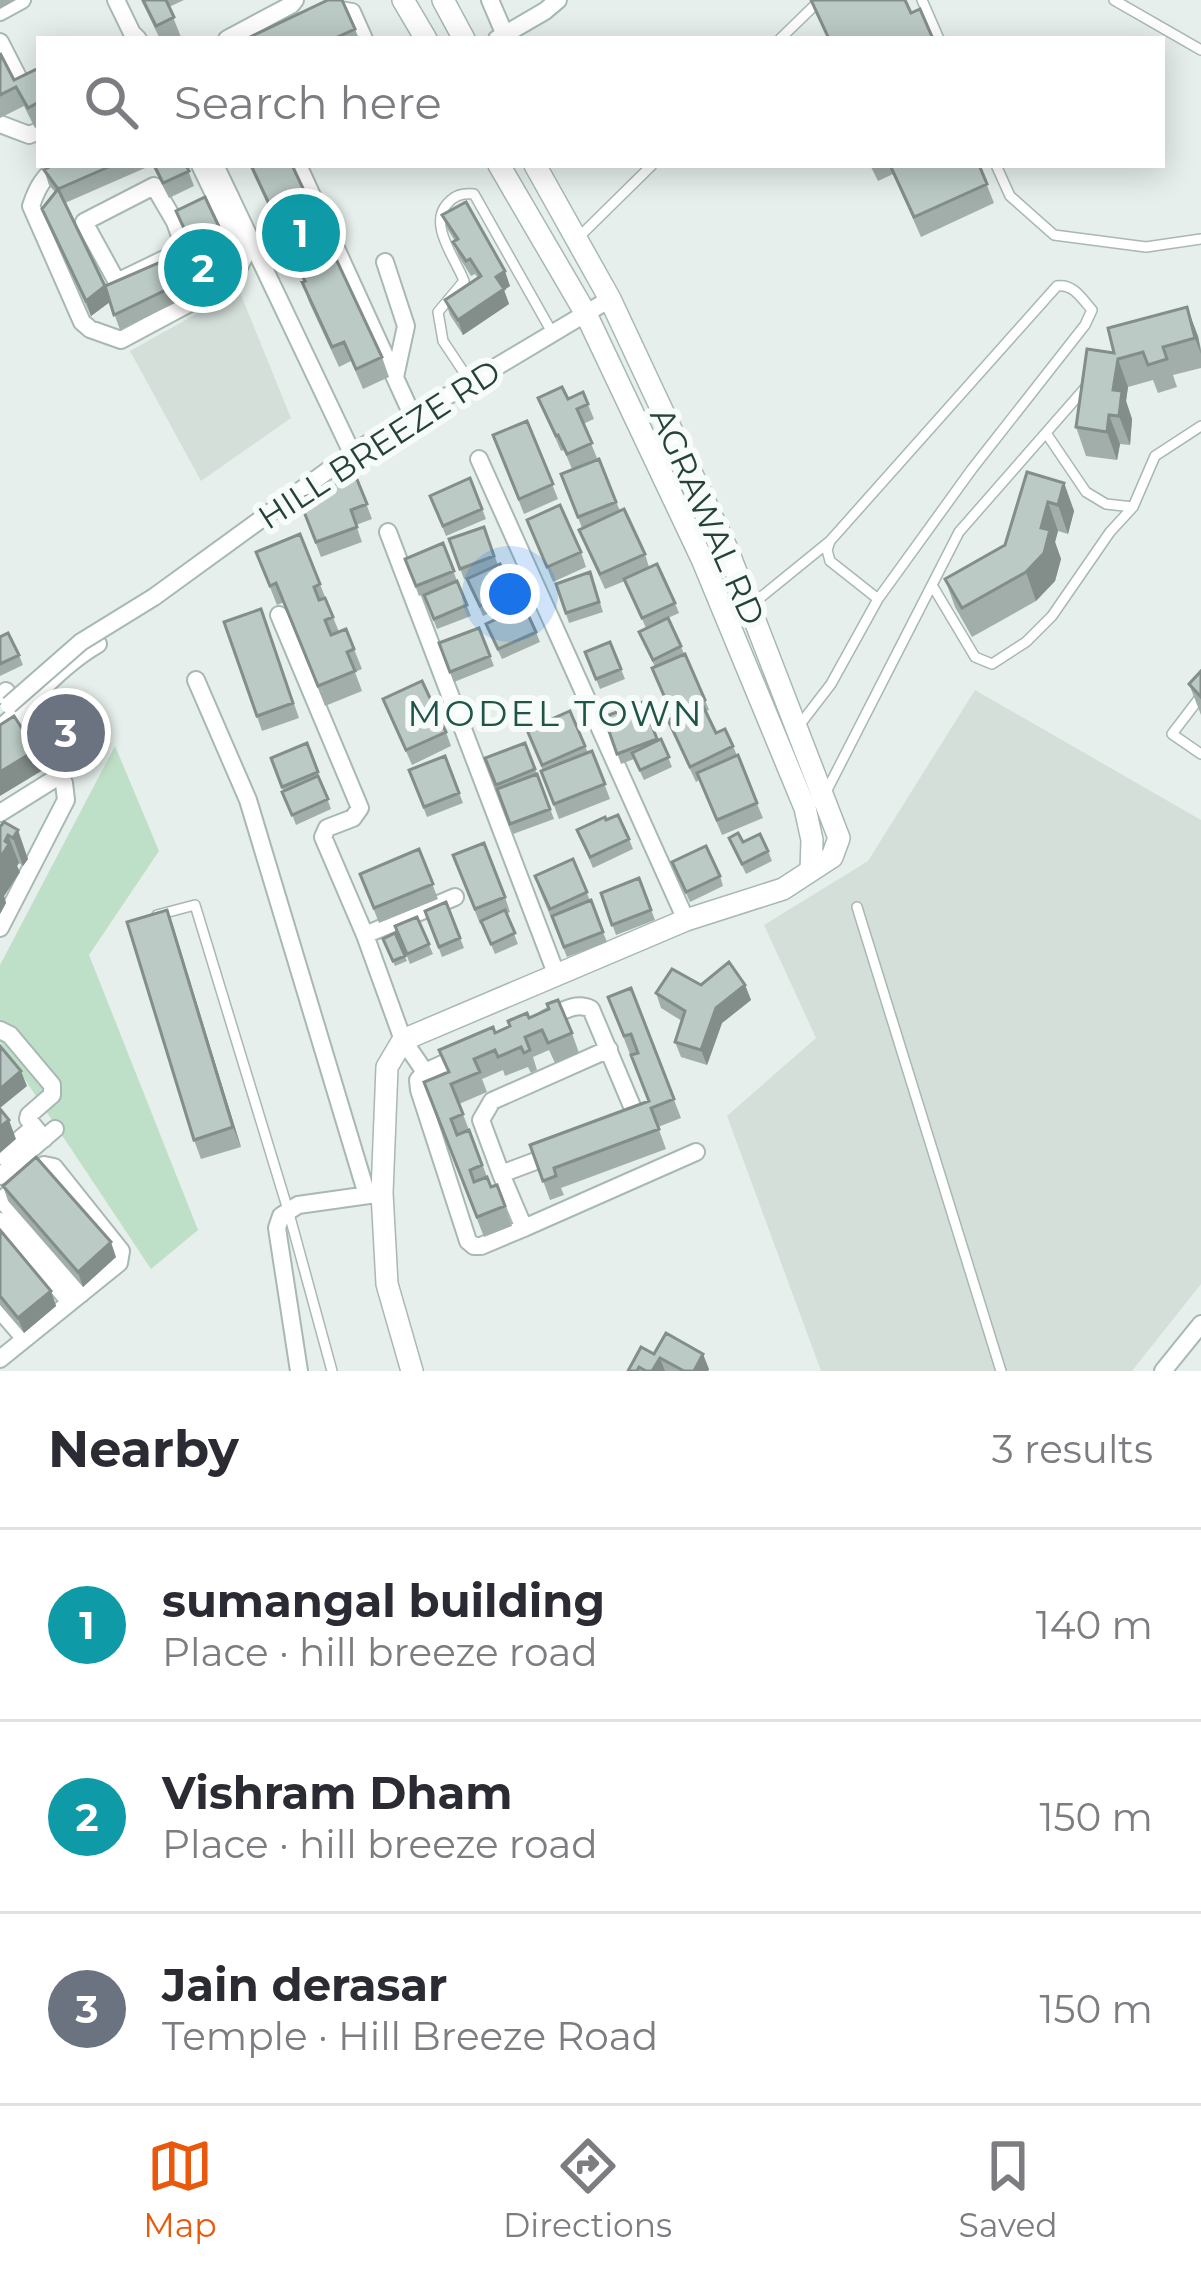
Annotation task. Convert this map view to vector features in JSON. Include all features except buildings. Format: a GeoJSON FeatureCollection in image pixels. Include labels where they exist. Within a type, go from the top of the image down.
{"type":"FeatureCollection","features":[{"type":"Feature","properties":{"kind":"street"},"geometry":{"type":"LineString","coordinates":[[0,11],[22,0]]}},
{"type":"Feature","properties":{"kind":"street"},"geometry":{"type":"LineString","coordinates":[[116,0],[130,36]]}},
{"type":"Feature","properties":{"kind":"street"},"geometry":{"type":"LineString","coordinates":[[233,36],[295,0]]}},
{"type":"Feature","properties":{"kind":"street"},"geometry":{"type":"LineString","coordinates":[[403,0],[424,36]]}},
{"type":"Feature","properties":{"kind":"street"},"geometry":{"type":"LineString","coordinates":[[443,0],[462,36]]}},
{"type":"Feature","properties":{"kind":"street"},"geometry":{"type":"LineString","coordinates":[[490,0],[501,36]]}},
{"type":"Feature","properties":{"kind":"street"},"geometry":{"type":"LineString","coordinates":[[503,36],[558,0]]}},
{"type":"Feature","properties":{"kind":"street"},"geometry":{"type":"LineString","coordinates":[[320,20],[347,10],[363,36]]}},
{"type":"Feature","properties":{"kind":"street"},"geometry":{"type":"LineString","coordinates":[[0,42],[20,81],[25,85],[36,82]]}},
{"type":"Feature","properties":{"kind":"street"},"geometry":{"type":"LineString","coordinates":[[0,124],[28,135],[36,132]]}},
{"type":"Feature","properties":{"kind":"street"},"geometry":{"type":"LineString","coordinates":[[56,168],[37,189],[31,206],[82,322],[121,340],[233,280],[244,257],[216,168]]}},
{"type":"Feature","properties":{"kind":"street"},"geometry":{"type":"LineString","coordinates":[[202,168],[224,199],[352,453]]}},
{"type":"Feature","properties":{"kind":"street"},"geometry":{"type":"LineString","coordinates":[[299,168],[412,417]]}},
{"type":"Feature","properties":{"kind":"street","name":"AGRAWAL RD"},"geometry":{"type":"LineString","coordinates":[[501,168],[586,314],[702,559],[796,788],[812,839],[812,870]]}},
{"type":"Feature","properties":{"kind":"street","name":"AGRAWAL RD"},"geometry":{"type":"LineString","coordinates":[[537,168],[610,299],[750,606],[839,838],[832,857],[812,870]]}},
{"type":"Feature","properties":{"kind":"street"},"geometry":{"type":"LineString","coordinates":[[154,186],[175,222],[184,248],[118,282],[84,222],[154,186]]}},
{"type":"Feature","properties":{"kind":"street"},"geometry":{"type":"LineString","coordinates":[[175,222],[224,199]]}},
{"type":"Feature","properties":{"kind":"street"},"geometry":{"type":"LineString","coordinates":[[385,262],[406,326],[395,378]]}},
{"type":"Feature","properties":{"kind":"street","name":"HILL BREEZE RD"},"geometry":{"type":"LineString","coordinates":[[5,700],[352,453],[610,299]]}},
{"type":"Feature","properties":{"kind":"street"},"geometry":{"type":"LineString","coordinates":[[479,459],[686,920]]}},
{"type":"Feature","properties":{"kind":"street"},"geometry":{"type":"LineString","coordinates":[[388,532],[556,976]]}},
{"type":"Feature","properties":{"kind":"street"},"geometry":{"type":"LineString","coordinates":[[279,615],[360,808],[353,818],[327,828],[323,837],[403,1040],[425,1072]]}},
{"type":"Feature","properties":{"kind":"street"},"geometry":{"type":"LineString","coordinates":[[5,700],[40,688],[98,644]]}},
{"type":"Feature","properties":{"kind":"street"},"geometry":{"type":"LineString","coordinates":[[196,680],[248,800],[375,1194],[387,1284],[412,1371]]}},
{"type":"Feature","properties":{"kind":"street"},"geometry":{"type":"LineString","coordinates":[[0,728],[5,700]]}},
{"type":"Feature","properties":{"kind":"street"},"geometry":{"type":"LineString","coordinates":[[0,928],[66,800],[64,783],[5,700]]}},
{"type":"Feature","properties":{"kind":"street"},"geometry":{"type":"LineString","coordinates":[[0,813],[59,776]]}},
{"type":"Feature","properties":{"kind":"street"},"geometry":{"type":"LineString","coordinates":[[375,1194],[387,1067],[403,1040],[686,920],[783,889],[812,870]]}},
{"type":"Feature","properties":{"kind":"street"},"geometry":{"type":"LineString","coordinates":[[365,934],[455,897]]}},
{"type":"Feature","properties":{"kind":"street"},"geometry":{"type":"LineString","coordinates":[[535,1024],[584,1004],[596,1016],[634,1112],[628,1125],[608,1133]]}},
{"type":"Feature","properties":{"kind":"street"},"geometry":{"type":"LineString","coordinates":[[0,1030],[10,1035],[52,1084],[52,1095],[28,1119],[44,1132]]}},
{"type":"Feature","properties":{"kind":"street"},"geometry":{"type":"LineString","coordinates":[[524,1228],[482,1120],[492,1101],[609,1049]]}},
{"type":"Feature","properties":{"kind":"street"},"geometry":{"type":"LineString","coordinates":[[472,1050],[418,1080],[473,1246],[695,1152]]}},
{"type":"Feature","properties":{"kind":"street"},"geometry":{"type":"LineString","coordinates":[[0,1156],[44,1132]]}},
{"type":"Feature","properties":{"kind":"street"},"geometry":{"type":"LineString","coordinates":[[0,1176],[44,1132]]}},
{"type":"Feature","properties":{"kind":"street"},"geometry":{"type":"LineString","coordinates":[[501,1174],[565,1150]]}},
{"type":"Feature","properties":{"kind":"street"},"geometry":{"type":"LineString","coordinates":[[0,1310],[9,1347],[75,1298],[118,1263],[121,1251],[54,1167],[44,1166],[1,1201],[75,1298]]}},
{"type":"Feature","properties":{"kind":"street"},"geometry":{"type":"LineString","coordinates":[[299,1371],[277,1228],[281,1216],[298,1205],[375,1194]]}},
{"type":"Feature","properties":{"kind":"street"},"geometry":{"type":"LineString","coordinates":[[0,1221],[75,1298]]}},
{"type":"Feature","properties":{"kind":"street"},"geometry":{"type":"LineString","coordinates":[[1163,1371],[1201,1324]]}},
{"type":"Feature","properties":{"kind":"lane"},"geometry":{"type":"LineString","coordinates":[[783,36],[820,0]]}},
{"type":"Feature","properties":{"kind":"lane"},"geometry":{"type":"LineString","coordinates":[[922,0],[938,36]]}},
{"type":"Feature","properties":{"kind":"lane"},"geometry":{"type":"LineString","coordinates":[[1114,0],[1201,50]]}},
{"type":"Feature","properties":{"kind":"lane"},"geometry":{"type":"LineString","coordinates":[[577,239],[649,168]]}},
{"type":"Feature","properties":{"kind":"lane"},"geometry":{"type":"LineString","coordinates":[[997,168],[1010,196],[1054,235],[1146,247],[1201,239]]}},
{"type":"Feature","properties":{"kind":"lane"},"geometry":{"type":"LineString","coordinates":[[470,383],[443,341],[438,313],[464,280],[440,228],[440,213],[450,200],[474,194],[553,334]]}},
{"type":"Feature","properties":{"kind":"lane"},"geometry":{"type":"LineString","coordinates":[[750,606],[830,541],[1057,286],[1074,289],[1092,310],[1085,325],[878,599],[830,684],[797,728]]}},
{"type":"Feature","properties":{"kind":"lane"},"geometry":{"type":"LineString","coordinates":[[824,796],[959,532],[1091,381]]}},
{"type":"Feature","properties":{"kind":"lane"},"geometry":{"type":"LineString","coordinates":[[932,585],[975,657],[992,664],[1052,616],[1133,507],[1154,456],[1201,426]]}},
{"type":"Feature","properties":{"kind":"lane"},"geometry":{"type":"LineString","coordinates":[[1046,433],[1086,491],[1106,504],[1133,507]]}},
{"type":"Feature","properties":{"kind":"lane"},"geometry":{"type":"LineString","coordinates":[[830,541],[826,550],[830,561],[878,599]]}},
{"type":"Feature","properties":{"kind":"lane"},"geometry":{"type":"LineString","coordinates":[[1201,696],[1172,734],[1201,754]]}},
{"type":"Feature","properties":{"kind":"lane"},"geometry":{"type":"LineString","coordinates":[[151,917],[195,904],[332,1371]]}},
{"type":"Feature","properties":{"kind":"lane"},"geometry":{"type":"LineString","coordinates":[[857,907],[1001,1371]]}},
{"type":"Feature","properties":{"kind":"shaded area"},"geometry":{"type":"Polygon","coordinates":[[[239,290],[291,418],[201,481],[130,351],[239,290]]]}},
{"type":"Feature","properties":{"kind":"shaded area"},"geometry":{"type":"Polygon","coordinates":[[[975,690],[1201,820],[1201,1284],[1132,1371],[821,1371],[727,1116],[816,1038],[764,925],[868,861],[975,690]]]}},
{"type":"Feature","properties":{"kind":"green space"},"geometry":{"type":"Polygon","coordinates":[[[115,746],[159,851],[89,955],[198,1230],[151,1269],[0,1042],[0,965],[115,746]]]}},
{"type":"Feature","properties":{"kind":"place","name":"sumangal building"},"geometry":{"type":"Point","coordinates":[301,233]}},
{"type":"Feature","properties":{"kind":"place","name":"Vishram Dham"},"geometry":{"type":"Point","coordinates":[203,268]}},
{"type":"Feature","properties":{"kind":"place","name":"Jain derasar"},"geometry":{"type":"Point","coordinates":[66,733]}},
{"type":"Feature","properties":{"kind":"district","name":"MODEL TOWN"},"geometry":{"type":"Point","coordinates":[556,713]}}]}
